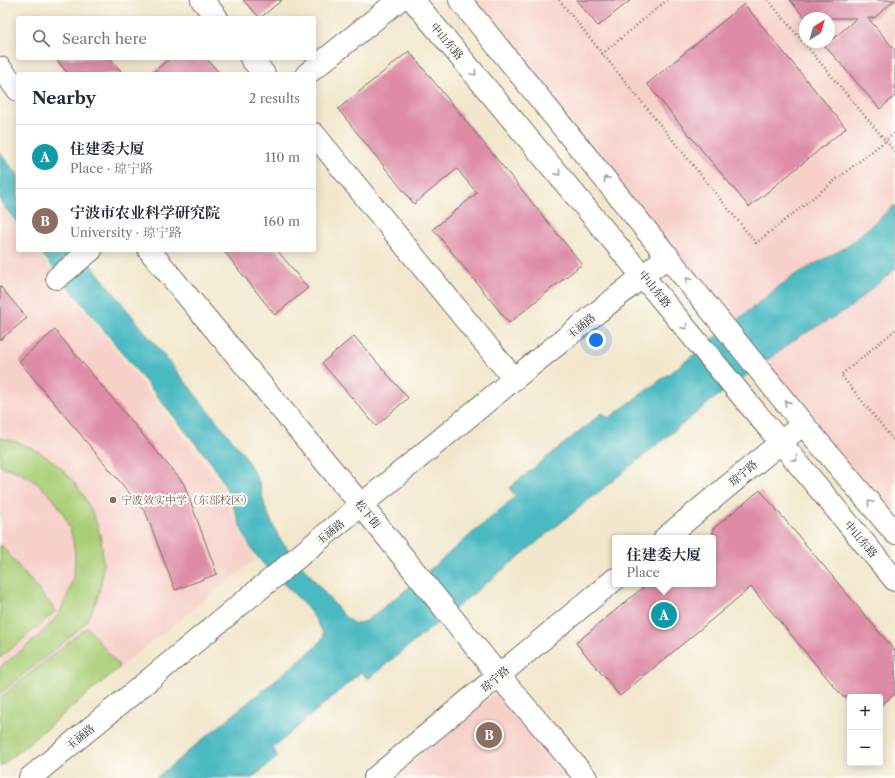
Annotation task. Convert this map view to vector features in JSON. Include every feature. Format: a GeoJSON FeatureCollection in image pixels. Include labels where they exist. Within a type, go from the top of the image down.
{"type":"FeatureCollection","features":[{"type":"Feature","properties":{"kind":"street"},"geometry":{"type":"LineString","coordinates":[[202,0],[215,16]]}},
{"type":"Feature","properties":{"kind":"street"},"geometry":{"type":"LineString","coordinates":[[309,72],[399,0]]}},
{"type":"Feature","properties":{"kind":"street","name":"中山东路"},"geometry":{"type":"LineString","coordinates":[[413,0],[644,276],[895,580]]}},
{"type":"Feature","properties":{"kind":"street"},"geometry":{"type":"LineString","coordinates":[[460,0],[803,424],[895,533]]}},
{"type":"Feature","properties":{"kind":"street"},"geometry":{"type":"LineString","coordinates":[[252,60],[262,72]]}},
{"type":"Feature","properties":{"kind":"street"},"geometry":{"type":"LineString","coordinates":[[0,68],[16,88]]}},
{"type":"Feature","properties":{"kind":"street"},"geometry":{"type":"LineString","coordinates":[[316,136],[514,379]]}},
{"type":"Feature","properties":{"kind":"street"},"geometry":{"type":"LineString","coordinates":[[57,278],[89,252]]}},
{"type":"Feature","properties":{"kind":"street","name":"松下街"},"geometry":{"type":"LineString","coordinates":[[151,252],[362,506],[499,676],[586,778]]}},
{"type":"Feature","properties":{"kind":"street","name":"玉涵路"},"geometry":{"type":"LineString","coordinates":[[30,778],[362,506],[514,379],[668,256]]}},
{"type":"Feature","properties":{"kind":"street","name":"琼宁路"},"geometry":{"type":"LineString","coordinates":[[669,535],[803,424]]}},
{"type":"Feature","properties":{"kind":"street","name":"琼宁路"},"geometry":{"type":"LineString","coordinates":[[375,778],[612,582]]}},
{"type":"Feature","properties":{"kind":"path"},"geometry":{"type":"LineString","coordinates":[[559,0],[756,243],[895,133]]}},
{"type":"Feature","properties":{"kind":"path"},"geometry":{"type":"LineString","coordinates":[[602,54],[667,0]]}},
{"type":"Feature","properties":{"kind":"path"},"geometry":{"type":"LineString","coordinates":[[768,0],[895,152]]}},
{"type":"Feature","properties":{"kind":"path"},"geometry":{"type":"LineString","coordinates":[[895,330],[841,374],[895,442]]}},
{"type":"Feature","properties":{"kind":"shaded area"},"geometry":{"type":"Polygon","coordinates":[[[460,0],[895,0],[895,533],[460,0]]]}},
{"type":"Feature","properties":{"kind":"shaded area","name":"宁波效实中学（东部校区）"},"geometry":{"type":"Polygon","coordinates":[[[0,205],[16,225],[16,252],[38,252],[219,482],[234,518],[255,560],[120,667],[0,767],[0,205]]]}},
{"type":"Feature","properties":{"kind":"shaded area"},"geometry":{"type":"Polygon","coordinates":[[[496,692],[570,778],[393,778],[496,692]]]}},
{"type":"Feature","properties":{"kind":"green space"},"geometry":{"type":"Polygon","coordinates":[[[0,438],[29,447],[55,463],[76,485],[92,511],[101,540],[103,570],[97,599],[82,627],[0,694],[0,667],[36,638],[56,617],[63,605],[72,581],[75,560],[73,539],[66,519],[55,501],[40,486],[21,474],[0,466],[0,438]]]}},
{"type":"Feature","properties":{"kind":"green space"},"geometry":{"type":"Polygon","coordinates":[[[0,544],[56,611],[0,658],[0,544]]]}},
{"type":"Feature","properties":{"kind":"green space"},"geometry":{"type":"Polygon","coordinates":[[[87,627],[120,667],[0,767],[0,698],[87,627]]]}},
{"type":"Feature","properties":{"kind":"water"},"geometry":{"type":"Polygon","coordinates":[[[0,153],[16,173],[16,221],[0,201],[0,153]]]}},
{"type":"Feature","properties":{"kind":"water"},"geometry":{"type":"Polygon","coordinates":[[[895,205],[895,269],[848,309],[800,336],[711,401],[368,679],[361,672],[273,748],[278,757],[252,778],[156,778],[318,645],[324,636],[319,625],[304,605],[254,553],[241,528],[228,492],[213,465],[41,252],[81,252],[245,456],[259,482],[265,507],[279,538],[345,617],[355,624],[366,621],[407,589],[516,496],[509,488],[602,413],[609,418],[682,364],[791,277],[846,247],[895,205]]]}},
{"type":"Feature","properties":{"kind":"building"},"geometry":{"type":"Polygon","coordinates":[[[243,0],[282,0],[262,16],[258,16],[243,0]]]}},
{"type":"Feature","properties":{"kind":"building"},"geometry":{"type":"Polygon","coordinates":[[[576,0],[631,0],[598,26],[576,0]]]}},
{"type":"Feature","properties":{"kind":"building"},"geometry":{"type":"Polygon","coordinates":[[[790,0],[895,0],[874,18],[868,18],[895,50],[895,96],[880,109],[827,48],[835,48],[835,37],[857,18],[835,18],[835,12],[800,12],[790,0]]]}},
{"type":"Feature","properties":{"kind":"building"},"geometry":{"type":"Polygon","coordinates":[[[744,4],[846,128],[749,207],[647,84],[744,4]]]}},
{"type":"Feature","properties":{"kind":"building"},"geometry":{"type":"Polygon","coordinates":[[[409,51],[582,264],[509,323],[433,229],[477,193],[457,169],[414,204],[338,109],[409,51]]]}},
{"type":"Feature","properties":{"kind":"building"},"geometry":{"type":"Polygon","coordinates":[[[57,60],[112,60],[121,72],[66,72],[57,60]]]}},
{"type":"Feature","properties":{"kind":"building"},"geometry":{"type":"Polygon","coordinates":[[[168,60],[208,60],[218,72],[153,72],[168,60]]]}},
{"type":"Feature","properties":{"kind":"building"},"geometry":{"type":"Polygon","coordinates":[[[225,252],[279,252],[308,288],[275,315],[225,252]]]}},
{"type":"Feature","properties":{"kind":"building"},"geometry":{"type":"Polygon","coordinates":[[[0,286],[27,318],[0,340],[0,286]]]}},
{"type":"Feature","properties":{"kind":"building"},"geometry":{"type":"Polygon","coordinates":[[[55,330],[184,484],[217,574],[175,590],[146,513],[19,361],[55,330]]]}},
{"type":"Feature","properties":{"kind":"building"},"geometry":{"type":"Polygon","coordinates":[[[354,336],[408,398],[376,426],[322,363],[354,336]]]}},
{"type":"Feature","properties":{"kind":"building"},"geometry":{"type":"Polygon","coordinates":[[[760,490],[895,651],[895,694],[883,704],[883,694],[847,694],[847,697],[843,697],[751,587],[620,696],[576,643],[643,587],[716,587],[716,535],[713,535],[713,529],[760,490]]]}},
{"type":"Feature","properties":{"kind":"place","name":"宁波效实中学（东部校区）"},"geometry":{"type":"Point","coordinates":[113,500]}},
{"type":"Feature","properties":{"kind":"place","name":"住建委大厦"},"geometry":{"type":"Point","coordinates":[664,615]}},
{"type":"Feature","properties":{"kind":"place","name":"宁波市农业科学研究院"},"geometry":{"type":"Point","coordinates":[489,735]}}]}
